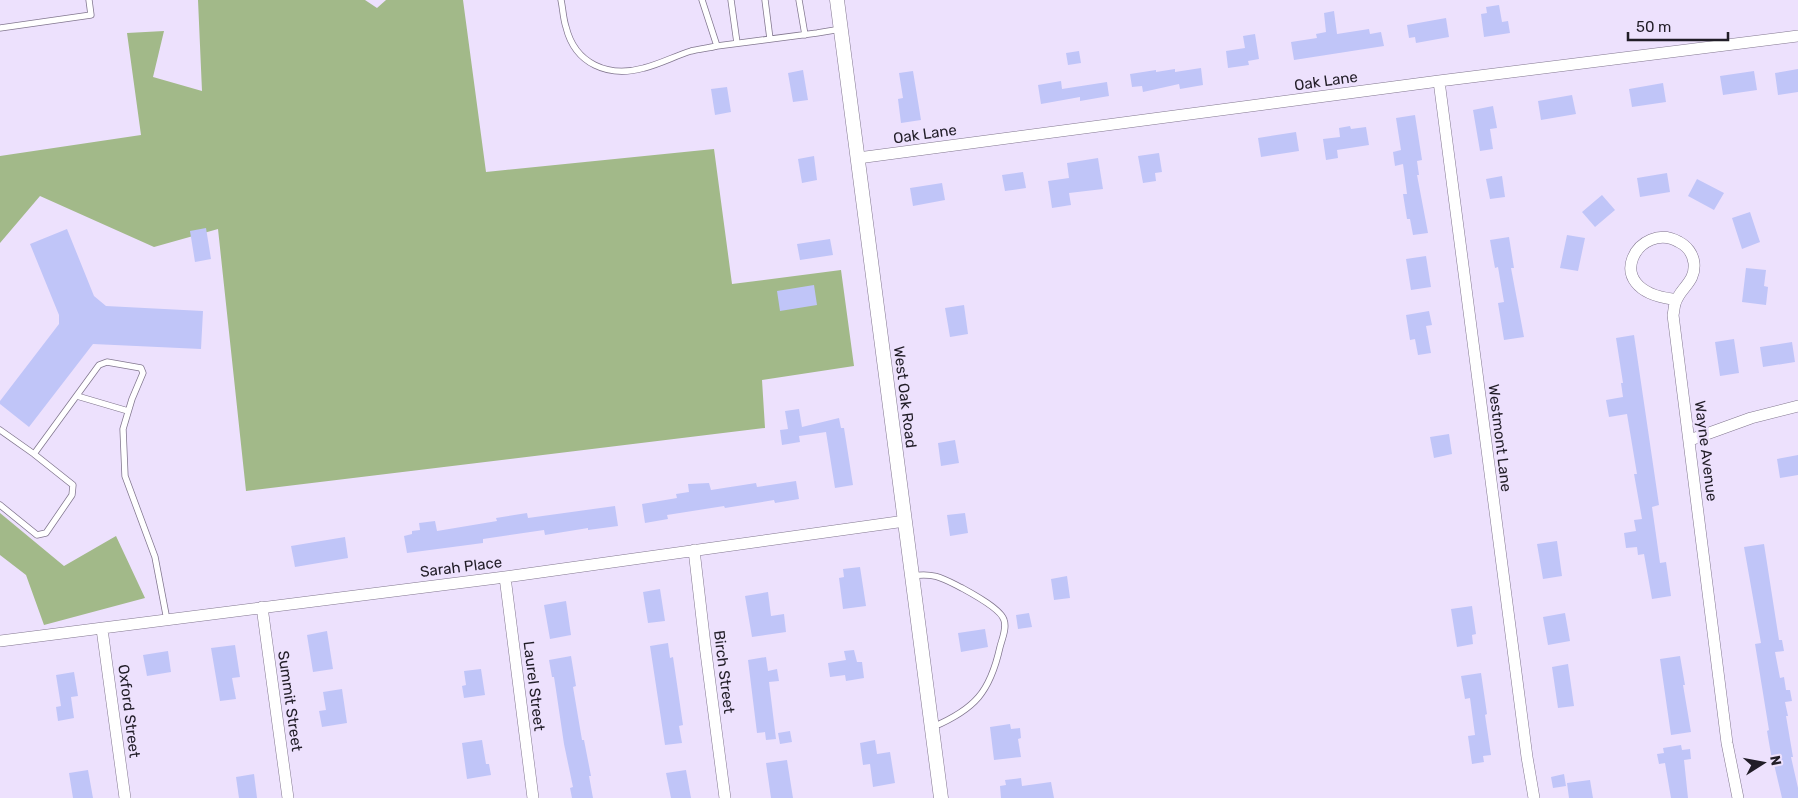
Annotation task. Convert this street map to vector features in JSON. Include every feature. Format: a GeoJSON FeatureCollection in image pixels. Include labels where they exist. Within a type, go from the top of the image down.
{"type":"FeatureCollection","features":[{"type":"Feature","properties":{"kind":"street","name":"West Oak Road"},"geometry":{"type":"LineString","coordinates":[[838,0],[941,798]]}},
{"type":"Feature","properties":{"kind":"street","name":"Oak Lane"},"geometry":{"type":"LineString","coordinates":[[858,158],[1439,81],[1798,36]]}},
{"type":"Feature","properties":{"kind":"street","name":"Westmont Lane"},"geometry":{"type":"LineString","coordinates":[[1439,81],[1524,738],[1534,798]]}},
{"type":"Feature","properties":{"kind":"street","name":"Wayne Avenue"},"geometry":{"type":"LineString","coordinates":[[1672,299],[1661,298],[1641,289],[1634,283],[1631,275],[1630,266],[1633,257],[1645,243],[1654,238],[1675,239],[1683,244],[1691,253],[1694,263],[1693,275],[1675,302],[1674,315],[1728,742],[1738,798]]}},
{"type":"Feature","properties":{"kind":"street"},"geometry":{"type":"LineString","coordinates":[[1690,440],[1751,418],[1798,406]]}},
{"type":"Feature","properties":{"kind":"street","name":"Sarah Place"},"geometry":{"type":"LineString","coordinates":[[0,641],[505,577],[905,521]]}},
{"type":"Feature","properties":{"kind":"street","name":"Birch Street"},"geometry":{"type":"LineString","coordinates":[[694,550],[725,798]]}},
{"type":"Feature","properties":{"kind":"street","name":"Laurel Street"},"geometry":{"type":"LineString","coordinates":[[505,577],[533,798]]}},
{"type":"Feature","properties":{"kind":"street","name":"Summit Street"},"geometry":{"type":"LineString","coordinates":[[262,607],[288,798]]}},
{"type":"Feature","properties":{"kind":"street","name":"Oxford Street"},"geometry":{"type":"LineString","coordinates":[[102,628],[125,798]]}},
{"type":"Feature","properties":{"kind":"lane"},"geometry":{"type":"LineString","coordinates":[[0,28],[91,16],[89,0]]}},
{"type":"Feature","properties":{"kind":"lane"},"geometry":{"type":"LineString","coordinates":[[561,0],[566,27],[572,43],[587,61],[608,70],[643,68],[691,51],[717,46],[805,35],[841,28]]}},
{"type":"Feature","properties":{"kind":"lane"},"geometry":{"type":"LineString","coordinates":[[702,0],[717,46]]}},
{"type":"Feature","properties":{"kind":"lane"},"geometry":{"type":"LineString","coordinates":[[731,0],[738,43]]}},
{"type":"Feature","properties":{"kind":"lane"},"geometry":{"type":"LineString","coordinates":[[766,0],[770,39]]}},
{"type":"Feature","properties":{"kind":"lane"},"geometry":{"type":"LineString","coordinates":[[799,0],[805,35]]}},
{"type":"Feature","properties":{"kind":"lane"},"geometry":{"type":"LineString","coordinates":[[34,454],[99,364],[107,362],[142,368],[143,373],[123,429],[126,476],[155,557],[167,620]]}},
{"type":"Feature","properties":{"kind":"lane"},"geometry":{"type":"LineString","coordinates":[[77,396],[120,407],[128,411]]}},
{"type":"Feature","properties":{"kind":"lane"},"geometry":{"type":"LineString","coordinates":[[0,430],[73,484],[72,495],[46,533],[37,535],[0,505]]}},
{"type":"Feature","properties":{"kind":"lane"},"geometry":{"type":"LineString","coordinates":[[912,576],[924,574],[938,576],[978,596],[1000,614],[1004,620],[1000,650],[985,690],[972,706],[954,718],[932,728]]}},
{"type":"Feature","properties":{"kind":"green space"},"geometry":{"type":"Polygon","coordinates":[[[198,0],[365,0],[377,8],[386,0],[463,0],[486,172],[714,149],[732,284],[841,270],[854,366],[762,380],[765,428],[246,491],[218,229],[154,247],[40,196],[0,243],[0,156],[141,135],[127,33],[164,31],[153,77],[202,91],[198,0]]]}},
{"type":"Feature","properties":{"kind":"green space"},"geometry":{"type":"Polygon","coordinates":[[[0,513],[64,566],[116,536],[145,598],[44,625],[26,575],[0,555],[0,513]]]}},
{"type":"Feature","properties":{"kind":"building"},"geometry":{"type":"Polygon","coordinates":[[[1499,5],[1502,22],[1508,21],[1510,33],[1484,37],[1481,14],[1487,13],[1486,7],[1499,5]]]}},
{"type":"Feature","properties":{"kind":"building"},"geometry":{"type":"Polygon","coordinates":[[[1334,11],[1337,34],[1369,29],[1370,34],[1381,32],[1384,46],[1294,60],[1291,42],[1317,38],[1316,34],[1326,32],[1324,13],[1334,11]]]}},
{"type":"Feature","properties":{"kind":"building"},"geometry":{"type":"Polygon","coordinates":[[[1446,18],[1449,37],[1416,43],[1415,37],[1409,38],[1407,25],[1446,18]]]}},
{"type":"Feature","properties":{"kind":"building"},"geometry":{"type":"Polygon","coordinates":[[[1255,34],[1259,59],[1248,61],[1249,65],[1228,68],[1226,51],[1245,48],[1243,36],[1255,34]]]}},
{"type":"Feature","properties":{"kind":"building"},"geometry":{"type":"Polygon","coordinates":[[[1079,51],[1081,63],[1068,65],[1066,53],[1079,51]]]}},
{"type":"Feature","properties":{"kind":"building"},"geometry":{"type":"Polygon","coordinates":[[[1201,68],[1203,85],[1180,89],[1179,84],[1143,92],[1142,86],[1132,87],[1130,74],[1175,69],[1175,72],[1201,68]]]}},
{"type":"Feature","properties":{"kind":"building"},"geometry":{"type":"Polygon","coordinates":[[[1798,69],[1798,92],[1778,95],[1775,73],[1798,69]]]}},
{"type":"Feature","properties":{"kind":"building"},"geometry":{"type":"Polygon","coordinates":[[[803,70],[808,100],[793,102],[788,73],[803,70]]]}},
{"type":"Feature","properties":{"kind":"building"},"geometry":{"type":"Polygon","coordinates":[[[913,71],[921,120],[901,123],[898,99],[903,98],[899,73],[913,71]]]}},
{"type":"Feature","properties":{"kind":"building"},"geometry":{"type":"Polygon","coordinates":[[[1754,71],[1757,90],[1723,95],[1720,76],[1754,71]]]}},
{"type":"Feature","properties":{"kind":"building"},"geometry":{"type":"Polygon","coordinates":[[[1061,81],[1062,89],[1107,82],[1109,96],[1080,101],[1080,97],[1041,104],[1038,85],[1061,81]]]}},
{"type":"Feature","properties":{"kind":"building"},"geometry":{"type":"Polygon","coordinates":[[[1663,83],[1666,102],[1632,107],[1629,89],[1663,83]]]}},
{"type":"Feature","properties":{"kind":"building"},"geometry":{"type":"Polygon","coordinates":[[[727,87],[731,112],[715,115],[711,89],[727,87]]]}},
{"type":"Feature","properties":{"kind":"building"},"geometry":{"type":"Polygon","coordinates":[[[1572,95],[1576,114],[1541,120],[1538,101],[1572,95]]]}},
{"type":"Feature","properties":{"kind":"building"},"geometry":{"type":"Polygon","coordinates":[[[1493,106],[1497,128],[1490,129],[1493,149],[1480,151],[1473,110],[1493,106]]]}},
{"type":"Feature","properties":{"kind":"building"},"geometry":{"type":"Polygon","coordinates":[[[1415,115],[1422,160],[1417,161],[1419,175],[1417,175],[1428,233],[1413,235],[1410,219],[1407,219],[1403,194],[1407,194],[1403,164],[1395,166],[1393,152],[1401,150],[1396,118],[1415,115]]]}},
{"type":"Feature","properties":{"kind":"building"},"geometry":{"type":"Polygon","coordinates":[[[1350,126],[1351,129],[1366,127],[1369,145],[1337,150],[1338,158],[1326,160],[1323,139],[1340,137],[1339,128],[1350,126]]]}},
{"type":"Feature","properties":{"kind":"building"},"geometry":{"type":"Polygon","coordinates":[[[1296,132],[1299,151],[1261,157],[1258,138],[1296,132]]]}},
{"type":"Feature","properties":{"kind":"building"},"geometry":{"type":"Polygon","coordinates":[[[1159,153],[1162,172],[1155,173],[1156,181],[1143,183],[1138,156],[1159,153]]]}},
{"type":"Feature","properties":{"kind":"building"},"geometry":{"type":"Polygon","coordinates":[[[814,156],[817,180],[802,183],[798,159],[814,156]]]}},
{"type":"Feature","properties":{"kind":"building"},"geometry":{"type":"Polygon","coordinates":[[[1098,158],[1103,189],[1069,193],[1071,205],[1052,208],[1048,181],[1069,178],[1067,163],[1098,158]]]}},
{"type":"Feature","properties":{"kind":"building"},"geometry":{"type":"Polygon","coordinates":[[[1023,172],[1026,188],[1005,191],[1002,175],[1023,172]]]}},
{"type":"Feature","properties":{"kind":"building"},"geometry":{"type":"Polygon","coordinates":[[[1667,173],[1670,192],[1640,197],[1637,178],[1667,173]]]}},
{"type":"Feature","properties":{"kind":"building"},"geometry":{"type":"Polygon","coordinates":[[[1502,176],[1505,197],[1490,199],[1486,179],[1502,176]]]}},
{"type":"Feature","properties":{"kind":"building"},"geometry":{"type":"Polygon","coordinates":[[[1697,179],[1724,193],[1714,210],[1688,196],[1697,179]]]}},
{"type":"Feature","properties":{"kind":"building"},"geometry":{"type":"Polygon","coordinates":[[[942,183],[945,200],[913,206],[910,188],[942,183]]]}},
{"type":"Feature","properties":{"kind":"building"},"geometry":{"type":"Polygon","coordinates":[[[1602,195],[1615,210],[1595,227],[1582,212],[1602,195]]]}},
{"type":"Feature","properties":{"kind":"building"},"geometry":{"type":"Polygon","coordinates":[[[1750,212],[1760,242],[1742,249],[1732,218],[1750,212]]]}},
{"type":"Feature","properties":{"kind":"building"},"geometry":{"type":"Polygon","coordinates":[[[206,228],[211,259],[195,262],[190,231],[206,228]]]}},
{"type":"Feature","properties":{"kind":"building"},"geometry":{"type":"Polygon","coordinates":[[[67,229],[94,296],[106,306],[203,311],[201,349],[93,344],[29,427],[0,404],[0,401],[59,324],[59,315],[30,244],[67,229]]]}},
{"type":"Feature","properties":{"kind":"building"},"geometry":{"type":"Polygon","coordinates":[[[1567,235],[1585,238],[1578,271],[1560,268],[1567,235]]]}},
{"type":"Feature","properties":{"kind":"building"},"geometry":{"type":"Polygon","coordinates":[[[1509,237],[1514,268],[1511,268],[1524,337],[1504,340],[1498,303],[1504,302],[1498,267],[1495,268],[1490,240],[1509,237]]]}},
{"type":"Feature","properties":{"kind":"building"},"geometry":{"type":"Polygon","coordinates":[[[830,239],[833,255],[800,260],[797,244],[830,239]]]}},
{"type":"Feature","properties":{"kind":"building"},"geometry":{"type":"Polygon","coordinates":[[[1426,256],[1431,287],[1411,290],[1406,259],[1426,256]]]}},
{"type":"Feature","properties":{"kind":"building"},"geometry":{"type":"Polygon","coordinates":[[[1746,268],[1766,270],[1764,286],[1768,287],[1766,305],[1742,302],[1746,268]]]}},
{"type":"Feature","properties":{"kind":"building"},"geometry":{"type":"Polygon","coordinates":[[[814,285],[817,305],[780,311],[777,291],[814,285]]]}},
{"type":"Feature","properties":{"kind":"building"},"geometry":{"type":"Polygon","coordinates":[[[964,305],[968,334],[950,337],[945,308],[964,305]]]}},
{"type":"Feature","properties":{"kind":"building"},"geometry":{"type":"Polygon","coordinates":[[[1429,311],[1432,325],[1426,326],[1431,353],[1418,355],[1415,339],[1410,340],[1406,315],[1429,311]]]}},
{"type":"Feature","properties":{"kind":"building"},"geometry":{"type":"Polygon","coordinates":[[[1634,335],[1659,505],[1652,507],[1660,563],[1666,562],[1671,596],[1652,599],[1644,554],[1638,555],[1637,547],[1626,548],[1624,533],[1636,531],[1634,520],[1642,519],[1634,474],[1637,474],[1627,414],[1609,417],[1606,400],[1623,397],[1621,383],[1623,383],[1616,338],[1634,335]]]}},
{"type":"Feature","properties":{"kind":"building"},"geometry":{"type":"Polygon","coordinates":[[[1734,339],[1739,373],[1720,376],[1715,342],[1734,339]]]}},
{"type":"Feature","properties":{"kind":"building"},"geometry":{"type":"Polygon","coordinates":[[[1792,342],[1795,362],[1763,367],[1760,347],[1792,342]]]}},
{"type":"Feature","properties":{"kind":"building"},"geometry":{"type":"Polygon","coordinates":[[[799,409],[802,427],[839,418],[841,428],[844,428],[853,485],[835,488],[826,432],[799,436],[800,442],[782,445],[780,430],[788,429],[785,411],[799,409]]]}},
{"type":"Feature","properties":{"kind":"building"},"geometry":{"type":"Polygon","coordinates":[[[1449,434],[1452,454],[1434,458],[1430,437],[1449,434]]]}},
{"type":"Feature","properties":{"kind":"building"},"geometry":{"type":"Polygon","coordinates":[[[955,440],[959,463],[941,466],[938,443],[955,440]]]}},
{"type":"Feature","properties":{"kind":"building"},"geometry":{"type":"Polygon","coordinates":[[[1798,455],[1798,475],[1780,478],[1777,459],[1798,455]]]}},
{"type":"Feature","properties":{"kind":"building"},"geometry":{"type":"Polygon","coordinates":[[[796,481],[799,499],[775,503],[774,500],[725,508],[724,506],[667,515],[668,519],[645,523],[642,504],[677,498],[676,494],[689,492],[688,484],[709,483],[711,490],[756,483],[757,487],[796,481]]]}},
{"type":"Feature","properties":{"kind":"building"},"geometry":{"type":"Polygon","coordinates":[[[615,506],[618,526],[588,530],[588,528],[545,535],[544,530],[483,539],[483,543],[407,553],[404,536],[412,534],[412,531],[420,530],[419,523],[435,521],[437,531],[497,521],[496,518],[527,513],[528,518],[615,506]]]}},
{"type":"Feature","properties":{"kind":"building"},"geometry":{"type":"Polygon","coordinates":[[[965,513],[968,533],[950,536],[947,515],[965,513]]]}},
{"type":"Feature","properties":{"kind":"building"},"geometry":{"type":"Polygon","coordinates":[[[345,537],[348,558],[295,567],[291,546],[345,537]]]}},
{"type":"Feature","properties":{"kind":"building"},"geometry":{"type":"Polygon","coordinates":[[[1557,541],[1562,576],[1543,579],[1537,544],[1557,541]]]}},
{"type":"Feature","properties":{"kind":"building"},"geometry":{"type":"Polygon","coordinates":[[[1764,544],[1779,640],[1782,640],[1784,651],[1775,652],[1780,678],[1784,677],[1786,690],[1790,690],[1792,701],[1785,702],[1798,798],[1782,798],[1772,760],[1755,644],[1761,643],[1744,547],[1764,544]]]}},
{"type":"Feature","properties":{"kind":"building"},"geometry":{"type":"Polygon","coordinates":[[[860,567],[866,606],[843,609],[839,578],[844,577],[843,569],[860,567]]]}},
{"type":"Feature","properties":{"kind":"building"},"geometry":{"type":"Polygon","coordinates":[[[1067,576],[1070,598],[1054,600],[1051,579],[1067,576]]]}},
{"type":"Feature","properties":{"kind":"building"},"geometry":{"type":"Polygon","coordinates":[[[660,589],[665,621],[648,623],[643,592],[660,589]]]}},
{"type":"Feature","properties":{"kind":"building"},"geometry":{"type":"Polygon","coordinates":[[[768,592],[771,616],[784,614],[786,632],[752,637],[745,596],[768,592]]]}},
{"type":"Feature","properties":{"kind":"building"},"geometry":{"type":"Polygon","coordinates":[[[566,601],[571,635],[550,639],[544,605],[566,601]]]}},
{"type":"Feature","properties":{"kind":"building"},"geometry":{"type":"Polygon","coordinates":[[[1472,606],[1476,634],[1472,635],[1473,644],[1457,647],[1451,609],[1472,606]]]}},
{"type":"Feature","properties":{"kind":"building"},"geometry":{"type":"Polygon","coordinates":[[[1029,613],[1032,627],[1018,629],[1016,615],[1029,613]]]}},
{"type":"Feature","properties":{"kind":"building"},"geometry":{"type":"Polygon","coordinates":[[[1565,613],[1570,641],[1548,645],[1543,617],[1565,613]]]}},
{"type":"Feature","properties":{"kind":"building"},"geometry":{"type":"Polygon","coordinates":[[[985,629],[988,647],[961,652],[958,633],[985,629]]]}},
{"type":"Feature","properties":{"kind":"building"},"geometry":{"type":"Polygon","coordinates":[[[327,631],[333,669],[313,672],[307,635],[327,631]]]}},
{"type":"Feature","properties":{"kind":"building"},"geometry":{"type":"Polygon","coordinates":[[[668,643],[670,658],[673,657],[683,725],[679,726],[682,743],[665,745],[650,646],[668,643]]]}},
{"type":"Feature","properties":{"kind":"building"},"geometry":{"type":"Polygon","coordinates":[[[235,645],[240,677],[232,678],[236,699],[220,701],[211,648],[235,645]]]}},
{"type":"Feature","properties":{"kind":"building"},"geometry":{"type":"Polygon","coordinates":[[[854,650],[857,662],[862,662],[864,678],[846,681],[845,675],[830,677],[828,663],[846,660],[844,651],[854,650]]]}},
{"type":"Feature","properties":{"kind":"building"},"geometry":{"type":"Polygon","coordinates":[[[168,651],[171,672],[147,676],[143,655],[168,651]]]}},
{"type":"Feature","properties":{"kind":"building"},"geometry":{"type":"Polygon","coordinates":[[[571,656],[576,686],[573,687],[582,740],[584,740],[591,776],[589,776],[593,798],[572,798],[570,788],[573,787],[564,744],[554,677],[552,677],[549,660],[571,656]]]}},
{"type":"Feature","properties":{"kind":"building"},"geometry":{"type":"Polygon","coordinates":[[[1680,656],[1691,732],[1671,735],[1660,659],[1680,656]]]}},
{"type":"Feature","properties":{"kind":"building"},"geometry":{"type":"Polygon","coordinates":[[[766,657],[768,671],[777,669],[779,681],[769,682],[776,739],[766,740],[765,732],[757,733],[748,660],[766,657]]]}},
{"type":"Feature","properties":{"kind":"building"},"geometry":{"type":"Polygon","coordinates":[[[1568,664],[1574,706],[1558,708],[1552,667],[1568,664]]]}},
{"type":"Feature","properties":{"kind":"building"},"geometry":{"type":"Polygon","coordinates":[[[481,669],[485,695],[464,698],[462,686],[466,685],[464,671],[481,669]]]}},
{"type":"Feature","properties":{"kind":"building"},"geometry":{"type":"Polygon","coordinates":[[[74,672],[78,696],[71,697],[74,718],[58,721],[56,707],[61,706],[56,675],[74,672]]]}},
{"type":"Feature","properties":{"kind":"building"},"geometry":{"type":"Polygon","coordinates":[[[1481,673],[1491,755],[1483,756],[1484,762],[1472,764],[1468,736],[1475,735],[1470,698],[1465,699],[1461,676],[1481,673]]]}},
{"type":"Feature","properties":{"kind":"building"},"geometry":{"type":"Polygon","coordinates":[[[342,689],[347,723],[322,727],[319,711],[326,710],[323,692],[342,689]]]}},
{"type":"Feature","properties":{"kind":"building"},"geometry":{"type":"Polygon","coordinates":[[[1010,724],[1011,729],[1020,728],[1021,738],[1018,739],[1021,757],[994,760],[990,727],[1010,724]]]}},
{"type":"Feature","properties":{"kind":"building"},"geometry":{"type":"Polygon","coordinates":[[[790,731],[792,742],[780,744],[778,733],[790,731]]]}},
{"type":"Feature","properties":{"kind":"building"},"geometry":{"type":"Polygon","coordinates":[[[482,740],[486,764],[489,764],[491,775],[467,779],[462,743],[482,740]]]}},
{"type":"Feature","properties":{"kind":"building"},"geometry":{"type":"Polygon","coordinates":[[[875,740],[877,754],[890,752],[895,783],[873,787],[870,764],[863,765],[860,743],[875,740]]]}},
{"type":"Feature","properties":{"kind":"building"},"geometry":{"type":"Polygon","coordinates":[[[1681,745],[1682,750],[1690,749],[1691,759],[1684,760],[1688,798],[1671,798],[1665,763],[1659,764],[1657,754],[1664,753],[1663,748],[1681,745]]]}},
{"type":"Feature","properties":{"kind":"building"},"geometry":{"type":"Polygon","coordinates":[[[787,760],[793,798],[771,798],[766,763],[787,760]]]}},
{"type":"Feature","properties":{"kind":"building"},"geometry":{"type":"Polygon","coordinates":[[[88,770],[93,798],[73,798],[69,773],[88,770]]]}},
{"type":"Feature","properties":{"kind":"building"},"geometry":{"type":"Polygon","coordinates":[[[686,770],[691,798],[671,798],[666,773],[686,770]]]}},
{"type":"Feature","properties":{"kind":"building"},"geometry":{"type":"Polygon","coordinates":[[[254,774],[257,798],[239,798],[236,777],[254,774]]]}},
{"type":"Feature","properties":{"kind":"building"},"geometry":{"type":"Polygon","coordinates":[[[1564,774],[1566,786],[1553,788],[1551,777],[1564,774]]]}},
{"type":"Feature","properties":{"kind":"building"},"geometry":{"type":"Polygon","coordinates":[[[1021,778],[1022,786],[1051,782],[1054,798],[1001,798],[1000,786],[1006,785],[1005,780],[1021,778]]]}},
{"type":"Feature","properties":{"kind":"building"},"geometry":{"type":"Polygon","coordinates":[[[1590,780],[1593,798],[1569,798],[1567,783],[1590,780]]]}}]}
